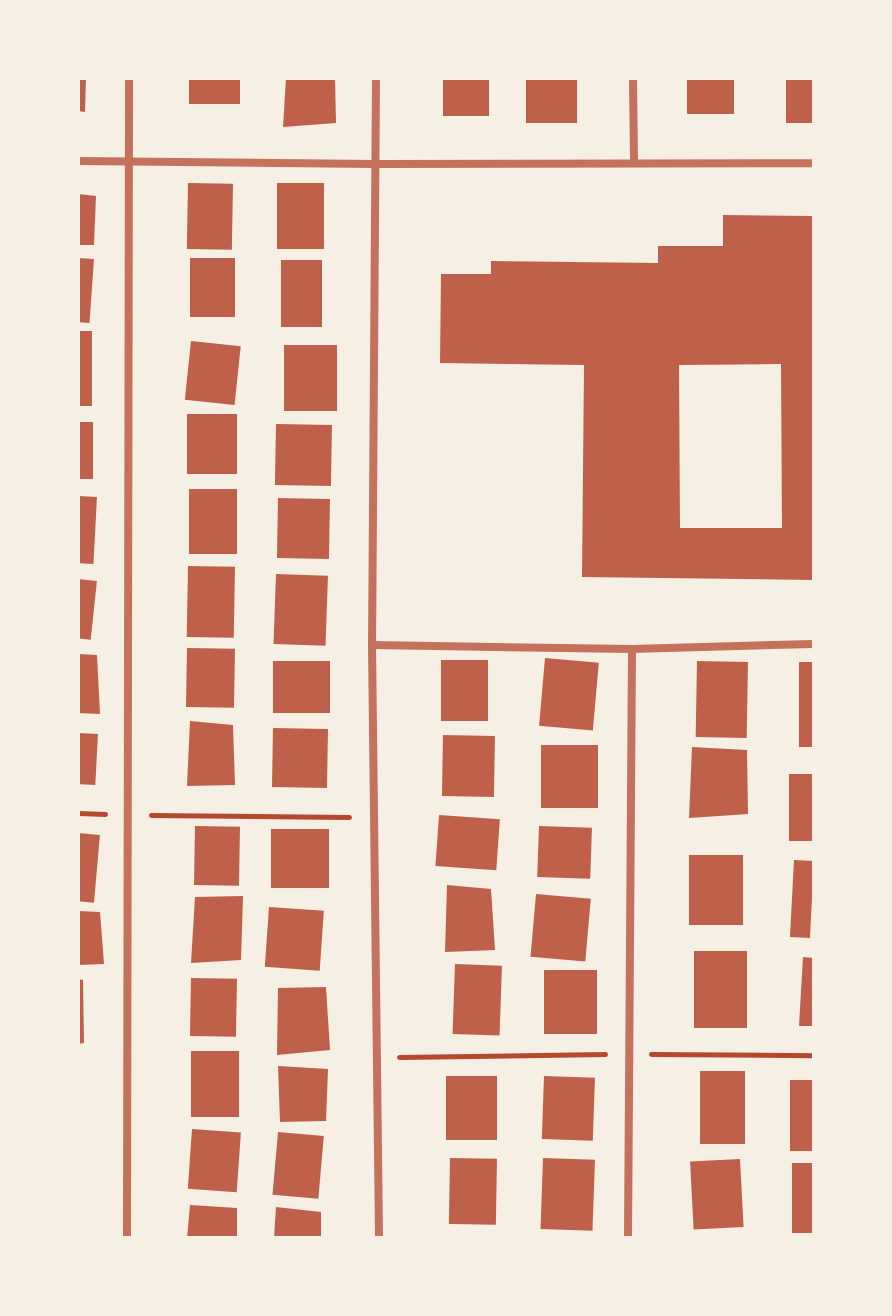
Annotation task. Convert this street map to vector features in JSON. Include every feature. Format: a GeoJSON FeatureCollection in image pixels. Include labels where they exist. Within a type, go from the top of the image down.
{"type":"FeatureCollection","features":[{"type":"Feature","properties":{"kind":"street"},"geometry":{"type":"LineString","coordinates":[[127,1238],[129,78]]}},
{"type":"Feature","properties":{"kind":"street"},"geometry":{"type":"LineString","coordinates":[[376,78],[372,645],[379,1238]]}},
{"type":"Feature","properties":{"kind":"street"},"geometry":{"type":"LineString","coordinates":[[633,78],[634,163]]}},
{"type":"Feature","properties":{"kind":"street"},"geometry":{"type":"LineString","coordinates":[[78,161],[814,163]]}},
{"type":"Feature","properties":{"kind":"street"},"geometry":{"type":"LineString","coordinates":[[372,645],[632,649],[814,644]]}},
{"type":"Feature","properties":{"kind":"street"},"geometry":{"type":"LineString","coordinates":[[628,1238],[632,649]]}},
{"type":"Feature","properties":{"kind":"path"},"geometry":{"type":"LineString","coordinates":[[78,813],[374,817]]}},
{"type":"Feature","properties":{"kind":"path"},"geometry":{"type":"LineString","coordinates":[[377,1057],[814,1055]]}},
{"type":"Feature","properties":{"kind":"building"},"geometry":{"type":"Polygon","coordinates":[[[78,78],[86,78],[85,112],[78,111],[78,78]]]}},
{"type":"Feature","properties":{"kind":"building"},"geometry":{"type":"Polygon","coordinates":[[[189,78],[240,78],[240,104],[189,104],[189,78]]]}},
{"type":"Feature","properties":{"kind":"building"},"geometry":{"type":"Polygon","coordinates":[[[286,78],[335,78],[336,123],[283,127],[286,78]]]}},
{"type":"Feature","properties":{"kind":"building"},"geometry":{"type":"Polygon","coordinates":[[[443,78],[489,78],[489,116],[443,116],[443,78]]]}},
{"type":"Feature","properties":{"kind":"building"},"geometry":{"type":"Polygon","coordinates":[[[526,78],[577,78],[577,123],[526,123],[526,78]]]}},
{"type":"Feature","properties":{"kind":"building"},"geometry":{"type":"Polygon","coordinates":[[[687,78],[734,78],[734,114],[687,114],[687,78]]]}},
{"type":"Feature","properties":{"kind":"building"},"geometry":{"type":"Polygon","coordinates":[[[786,78],[814,78],[814,123],[786,123],[786,78]]]}},
{"type":"Feature","properties":{"kind":"building"},"geometry":{"type":"Polygon","coordinates":[[[188,183],[233,184],[232,250],[187,249],[188,183]]]}},
{"type":"Feature","properties":{"kind":"building"},"geometry":{"type":"Polygon","coordinates":[[[277,183],[324,183],[324,249],[277,249],[277,183]]]}},
{"type":"Feature","properties":{"kind":"building"},"geometry":{"type":"Polygon","coordinates":[[[78,194],[96,196],[94,245],[78,245],[78,194]]]}},
{"type":"Feature","properties":{"kind":"building"},"geometry":{"type":"Polygon","coordinates":[[[723,215],[814,216],[814,580],[582,577],[584,365],[440,363],[441,274],[491,274],[491,261],[658,263],[658,246],[723,246],[723,215]],[[781,364],[679,365],[680,528],[782,528],[781,364]]]}},
{"type":"Feature","properties":{"kind":"building"},"geometry":{"type":"Polygon","coordinates":[[[78,258],[94,259],[89,323],[78,322],[78,258]]]}},
{"type":"Feature","properties":{"kind":"building"},"geometry":{"type":"Polygon","coordinates":[[[190,258],[235,258],[235,317],[190,317],[190,258]]]}},
{"type":"Feature","properties":{"kind":"building"},"geometry":{"type":"Polygon","coordinates":[[[281,260],[322,260],[322,327],[281,327],[281,260]]]}},
{"type":"Feature","properties":{"kind":"building"},"geometry":{"type":"Polygon","coordinates":[[[78,331],[92,331],[92,406],[78,406],[78,331]]]}},
{"type":"Feature","properties":{"kind":"building"},"geometry":{"type":"Polygon","coordinates":[[[191,341],[241,346],[235,405],[185,400],[191,341]]]}},
{"type":"Feature","properties":{"kind":"building"},"geometry":{"type":"Polygon","coordinates":[[[284,345],[337,345],[337,411],[284,411],[284,345]]]}},
{"type":"Feature","properties":{"kind":"building"},"geometry":{"type":"Polygon","coordinates":[[[187,414],[237,414],[237,474],[187,474],[187,414]]]}},
{"type":"Feature","properties":{"kind":"building"},"geometry":{"type":"Polygon","coordinates":[[[78,422],[93,422],[93,479],[78,479],[78,422]]]}},
{"type":"Feature","properties":{"kind":"building"},"geometry":{"type":"Polygon","coordinates":[[[276,424],[332,425],[331,486],[275,485],[276,424]]]}},
{"type":"Feature","properties":{"kind":"building"},"geometry":{"type":"Polygon","coordinates":[[[189,489],[237,489],[237,554],[189,554],[189,489]]]}},
{"type":"Feature","properties":{"kind":"building"},"geometry":{"type":"Polygon","coordinates":[[[78,496],[97,497],[93,564],[78,563],[78,496]]]}},
{"type":"Feature","properties":{"kind":"building"},"geometry":{"type":"Polygon","coordinates":[[[278,498],[330,499],[329,559],[277,558],[278,498]]]}},
{"type":"Feature","properties":{"kind":"building"},"geometry":{"type":"Polygon","coordinates":[[[188,566],[235,567],[234,638],[187,637],[188,566]]]}},
{"type":"Feature","properties":{"kind":"building"},"geometry":{"type":"Polygon","coordinates":[[[276,574],[328,576],[326,646],[274,644],[276,574]]]}},
{"type":"Feature","properties":{"kind":"building"},"geometry":{"type":"Polygon","coordinates":[[[78,579],[97,581],[91,640],[78,638],[78,579]]]}},
{"type":"Feature","properties":{"kind":"building"},"geometry":{"type":"Polygon","coordinates":[[[187,648],[235,649],[234,708],[186,707],[187,648]]]}},
{"type":"Feature","properties":{"kind":"building"},"geometry":{"type":"Polygon","coordinates":[[[78,654],[97,655],[100,714],[78,713],[78,654]]]}},
{"type":"Feature","properties":{"kind":"building"},"geometry":{"type":"Polygon","coordinates":[[[545,658],[599,663],[593,730],[539,726],[545,658]]]}},
{"type":"Feature","properties":{"kind":"building"},"geometry":{"type":"Polygon","coordinates":[[[441,660],[488,660],[488,721],[441,721],[441,660]]]}},
{"type":"Feature","properties":{"kind":"building"},"geometry":{"type":"Polygon","coordinates":[[[273,661],[330,661],[330,713],[273,713],[273,661]]]}},
{"type":"Feature","properties":{"kind":"building"},"geometry":{"type":"Polygon","coordinates":[[[697,661],[748,662],[747,738],[696,737],[697,661]]]}},
{"type":"Feature","properties":{"kind":"building"},"geometry":{"type":"Polygon","coordinates":[[[799,662],[814,662],[814,747],[799,747],[799,662]]]}},
{"type":"Feature","properties":{"kind":"building"},"geometry":{"type":"Polygon","coordinates":[[[190,721],[233,725],[235,785],[187,786],[190,721]]]}},
{"type":"Feature","properties":{"kind":"building"},"geometry":{"type":"Polygon","coordinates":[[[273,728],[328,729],[327,788],[272,787],[273,728]]]}},
{"type":"Feature","properties":{"kind":"building"},"geometry":{"type":"Polygon","coordinates":[[[78,733],[98,734],[95,785],[78,784],[78,733]]]}},
{"type":"Feature","properties":{"kind":"building"},"geometry":{"type":"Polygon","coordinates":[[[443,735],[495,736],[494,797],[442,796],[443,735]]]}},
{"type":"Feature","properties":{"kind":"building"},"geometry":{"type":"Polygon","coordinates":[[[541,745],[598,745],[598,808],[541,808],[541,745]]]}},
{"type":"Feature","properties":{"kind":"building"},"geometry":{"type":"Polygon","coordinates":[[[692,747],[747,750],[748,814],[689,818],[692,747]]]}},
{"type":"Feature","properties":{"kind":"building"},"geometry":{"type":"Polygon","coordinates":[[[789,774],[814,774],[814,841],[789,841],[789,774]]]}},
{"type":"Feature","properties":{"kind":"building"},"geometry":{"type":"Polygon","coordinates":[[[439,815],[500,819],[496,870],[435,866],[439,815]]]}},
{"type":"Feature","properties":{"kind":"building"},"geometry":{"type":"Polygon","coordinates":[[[195,826],[240,827],[239,886],[194,885],[195,826]]]}},
{"type":"Feature","properties":{"kind":"building"},"geometry":{"type":"Polygon","coordinates":[[[539,826],[592,828],[590,879],[537,877],[539,826]]]}},
{"type":"Feature","properties":{"kind":"building"},"geometry":{"type":"Polygon","coordinates":[[[271,829],[329,829],[329,888],[271,888],[271,829]]]}},
{"type":"Feature","properties":{"kind":"building"},"geometry":{"type":"Polygon","coordinates":[[[78,833],[100,835],[94,903],[78,901],[78,833]]]}},
{"type":"Feature","properties":{"kind":"building"},"geometry":{"type":"Polygon","coordinates":[[[689,855],[743,855],[743,925],[689,925],[689,855]]]}},
{"type":"Feature","properties":{"kind":"building"},"geometry":{"type":"Polygon","coordinates":[[[794,860],[814,861],[810,938],[790,937],[794,860]]]}},
{"type":"Feature","properties":{"kind":"building"},"geometry":{"type":"Polygon","coordinates":[[[447,885],[491,889],[495,950],[445,952],[447,885]]]}},
{"type":"Feature","properties":{"kind":"building"},"geometry":{"type":"Polygon","coordinates":[[[536,894],[591,899],[585,962],[531,957],[536,894]]]}},
{"type":"Feature","properties":{"kind":"building"},"geometry":{"type":"Polygon","coordinates":[[[243,896],[241,960],[191,963],[195,897],[243,896]]]}},
{"type":"Feature","properties":{"kind":"building"},"geometry":{"type":"Polygon","coordinates":[[[269,907],[324,911],[320,971],[265,967],[269,907]]]}},
{"type":"Feature","properties":{"kind":"building"},"geometry":{"type":"Polygon","coordinates":[[[78,911],[100,912],[104,964],[78,965],[78,911]]]}},
{"type":"Feature","properties":{"kind":"building"},"geometry":{"type":"Polygon","coordinates":[[[694,951],[747,951],[747,1028],[694,1028],[694,951]]]}},
{"type":"Feature","properties":{"kind":"building"},"geometry":{"type":"Polygon","coordinates":[[[803,957],[814,958],[814,1026],[799,1026],[803,957]]]}},
{"type":"Feature","properties":{"kind":"building"},"geometry":{"type":"Polygon","coordinates":[[[455,964],[502,966],[500,1036],[453,1034],[455,964]]]}},
{"type":"Feature","properties":{"kind":"building"},"geometry":{"type":"Polygon","coordinates":[[[544,970],[597,970],[597,1034],[544,1034],[544,970]]]}},
{"type":"Feature","properties":{"kind":"building"},"geometry":{"type":"Polygon","coordinates":[[[191,978],[237,979],[236,1037],[190,1036],[191,978]]]}},
{"type":"Feature","properties":{"kind":"building"},"geometry":{"type":"Polygon","coordinates":[[[78,979],[83,980],[84,1043],[78,1044],[78,979]]]}},
{"type":"Feature","properties":{"kind":"building"},"geometry":{"type":"Polygon","coordinates":[[[326,987],[330,1050],[277,1055],[278,988],[326,987]]]}},
{"type":"Feature","properties":{"kind":"building"},"geometry":{"type":"Polygon","coordinates":[[[191,1051],[239,1051],[239,1117],[191,1117],[191,1051]]]}},
{"type":"Feature","properties":{"kind":"building"},"geometry":{"type":"Polygon","coordinates":[[[278,1066],[328,1069],[326,1121],[280,1122],[278,1066]]]}},
{"type":"Feature","properties":{"kind":"building"},"geometry":{"type":"Polygon","coordinates":[[[700,1071],[745,1071],[745,1144],[700,1144],[700,1071]]]}},
{"type":"Feature","properties":{"kind":"building"},"geometry":{"type":"Polygon","coordinates":[[[446,1076],[497,1076],[497,1140],[446,1140],[446,1076]]]}},
{"type":"Feature","properties":{"kind":"building"},"geometry":{"type":"Polygon","coordinates":[[[544,1076],[595,1078],[593,1141],[542,1139],[544,1076]]]}},
{"type":"Feature","properties":{"kind":"building"},"geometry":{"type":"Polygon","coordinates":[[[790,1080],[814,1080],[814,1151],[790,1151],[790,1080]]]}},
{"type":"Feature","properties":{"kind":"building"},"geometry":{"type":"Polygon","coordinates":[[[192,1129],[241,1132],[237,1192],[188,1189],[192,1129]]]}},
{"type":"Feature","properties":{"kind":"building"},"geometry":{"type":"Polygon","coordinates":[[[278,1132],[324,1136],[318,1199],[273,1195],[278,1132]]]}},
{"type":"Feature","properties":{"kind":"building"},"geometry":{"type":"Polygon","coordinates":[[[450,1158],[497,1159],[496,1225],[449,1224],[450,1158]]]}},
{"type":"Feature","properties":{"kind":"building"},"geometry":{"type":"Polygon","coordinates":[[[543,1158],[595,1160],[592,1231],[541,1229],[543,1158]]]}},
{"type":"Feature","properties":{"kind":"building"},"geometry":{"type":"Polygon","coordinates":[[[740,1159],[744,1227],[694,1230],[690,1162],[740,1159]]]}},
{"type":"Feature","properties":{"kind":"building"},"geometry":{"type":"Polygon","coordinates":[[[792,1163],[814,1163],[814,1233],[792,1233],[792,1163]]]}},
{"type":"Feature","properties":{"kind":"building"},"geometry":{"type":"Polygon","coordinates":[[[190,1205],[237,1208],[237,1238],[187,1238],[190,1205]]]}},
{"type":"Feature","properties":{"kind":"building"},"geometry":{"type":"Polygon","coordinates":[[[276,1207],[321,1212],[321,1238],[274,1238],[276,1207]]]}}]}
